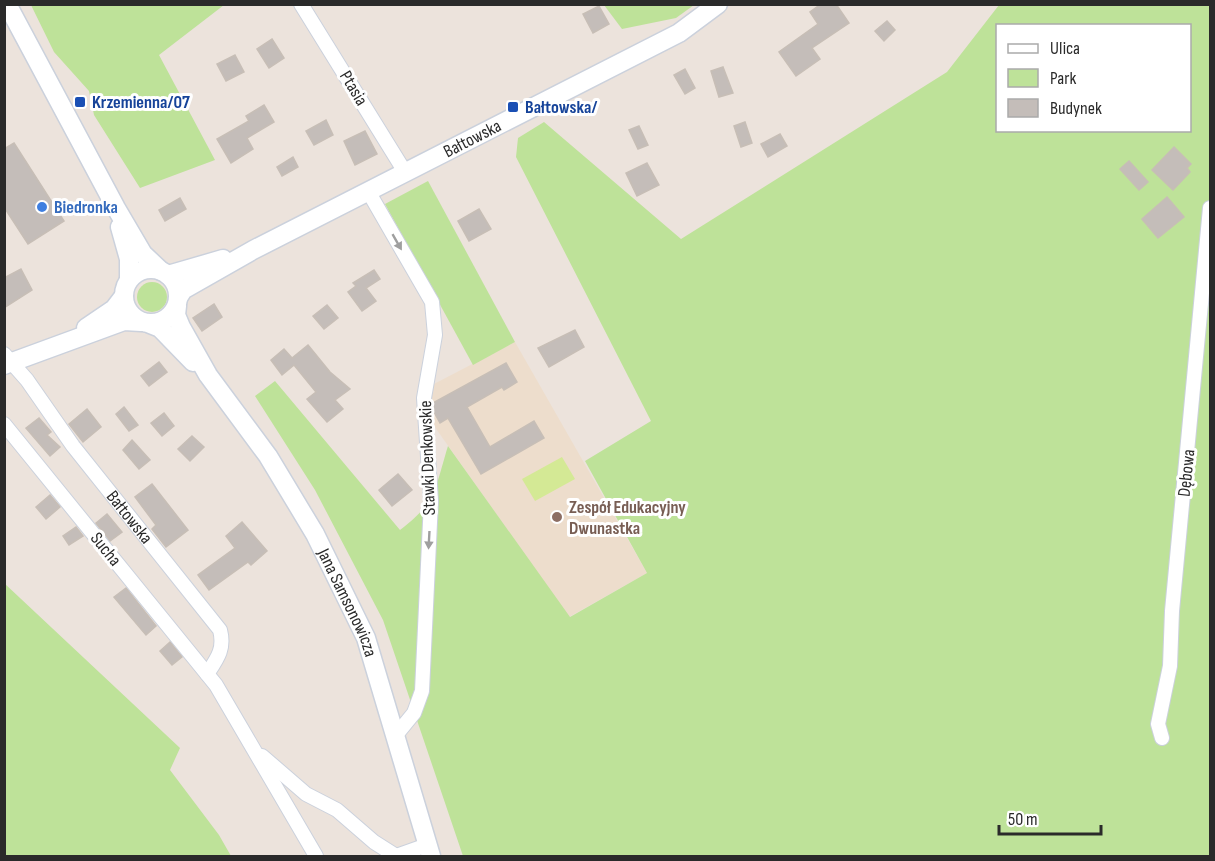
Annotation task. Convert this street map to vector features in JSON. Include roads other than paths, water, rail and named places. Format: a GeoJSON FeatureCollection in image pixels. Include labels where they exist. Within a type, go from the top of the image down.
{"type":"FeatureCollection","features":[{"type":"Feature","properties":{"kind":"main road"},"geometry":{"type":"LineString","coordinates":[[7,4],[143,254],[164,273],[177,289],[178,302],[166,319],[146,323],[129,312],[126,288],[129,259],[116,208]]}},
{"type":"Feature","properties":{"kind":"main road","name":"Bałtowska"},"geometry":{"type":"LineString","coordinates":[[178,302],[183,290],[253,250],[679,33],[718,4]]}},
{"type":"Feature","properties":{"kind":"main road","name":"Bałtowska"},"geometry":{"type":"LineString","coordinates":[[164,273],[176,275],[253,250]]}},
{"type":"Feature","properties":{"kind":"main road"},"geometry":{"type":"LineString","coordinates":[[126,288],[143,270],[164,273]]}},
{"type":"Feature","properties":{"kind":"main road","name":"Bałtowska"},"geometry":{"type":"LineString","coordinates":[[63,345],[114,309],[126,288]]}},
{"type":"Feature","properties":{"kind":"main road","name":"Jana Samsonowicza"},"geometry":{"type":"LineString","coordinates":[[178,302],[176,315],[181,327],[208,375],[268,456],[315,534],[366,638],[429,851]]}},
{"type":"Feature","properties":{"kind":"main road","name":"Bałtowska"},"geometry":{"type":"LineString","coordinates":[[7,360],[63,345],[124,321],[146,323]]}},
{"type":"Feature","properties":{"kind":"main road","name":"Jana Samsonowicza"},"geometry":{"type":"LineString","coordinates":[[146,323],[160,328],[208,375]]}},
{"type":"Feature","properties":{"kind":"street","name":"Ptasia"},"geometry":{"type":"LineString","coordinates":[[301,4],[405,172]]}},
{"type":"Feature","properties":{"kind":"street","name":"Stawki Denkowskie"},"geometry":{"type":"LineString","coordinates":[[368,191],[432,302],[435,335],[424,398],[431,501],[422,691],[414,713],[396,735]]}},
{"type":"Feature","properties":{"kind":"street","name":"Dębowa"},"geometry":{"type":"LineString","coordinates":[[1162,738],[1158,724],[1170,666],[1172,611],[1210,208]]}},
{"type":"Feature","properties":{"kind":"street","name":"Bałtowska"},"geometry":{"type":"LineString","coordinates":[[7,360],[220,630],[223,641],[221,652],[207,674]]}},
{"type":"Feature","properties":{"kind":"street","name":"Sucha"},"geometry":{"type":"LineString","coordinates":[[4,424],[216,685],[231,714],[251,742]]}},
{"type":"Feature","properties":{"kind":"street"},"geometry":{"type":"LineString","coordinates":[[251,742],[262,757],[306,794],[338,810],[374,842],[396,856],[429,851]]}},
{"type":"Feature","properties":{"kind":"street"},"geometry":{"type":"LineString","coordinates":[[251,742],[315,856]]}},
{"type":"Feature","properties":{"kind":"place","name":"Krzemienna/07"},"geometry":{"type":"Point","coordinates":[80,102]}},
{"type":"Feature","properties":{"kind":"place","name":"Bałtowska/"},"geometry":{"type":"Point","coordinates":[513,107]}},
{"type":"Feature","properties":{"kind":"place","name":"Biedronka"},"geometry":{"type":"Point","coordinates":[42,207]}},
{"type":"Feature","properties":{"kind":"place","name":"Zespół Edukacyjny Dwunastka"},"geometry":{"type":"Point","coordinates":[557,517]}}]}
